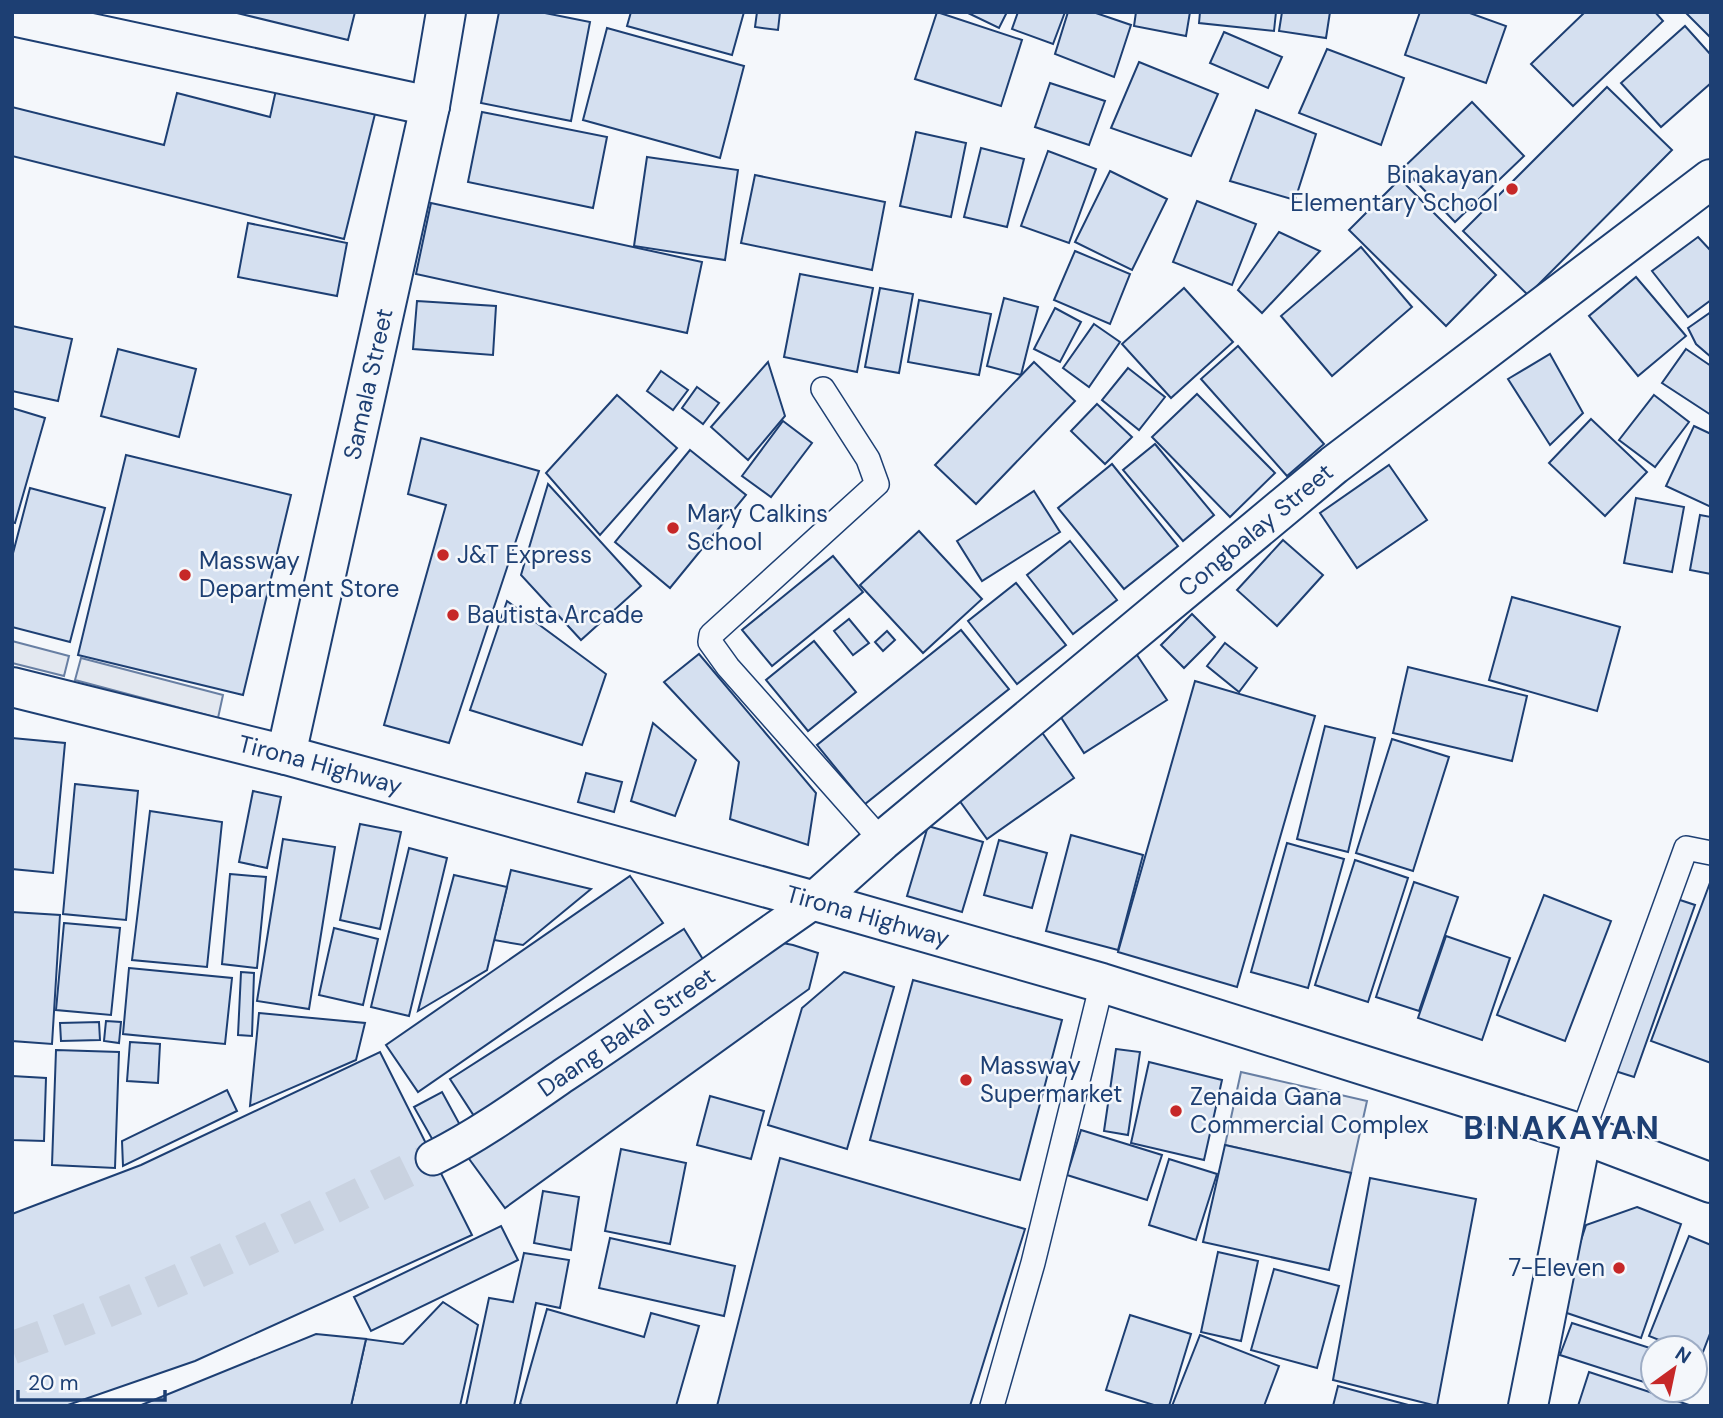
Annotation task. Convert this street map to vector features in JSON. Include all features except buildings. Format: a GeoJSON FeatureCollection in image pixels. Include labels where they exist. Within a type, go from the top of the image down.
{"type":"FeatureCollection","features":[{"type":"Feature","properties":{"kind":"street","name":"Samala Street"},"geometry":{"type":"LineString","coordinates":[[286,755],[430,106],[446,12]]}},
{"type":"Feature","properties":{"kind":"street"},"geometry":{"type":"LineString","coordinates":[[12,16],[430,106]]}},
{"type":"Feature","properties":{"kind":"street","name":"Congbalay Street"},"geometry":{"type":"LineString","coordinates":[[815,901],[883,841],[1334,465],[1711,179]]}},
{"type":"Feature","properties":{"kind":"street","name":"Tirona Highway"},"geometry":{"type":"LineString","coordinates":[[12,687],[286,755],[1102,983],[1582,1134],[1711,1183]]}},
{"type":"Feature","properties":{"kind":"street","name":"Daang Bakal Street"},"geometry":{"type":"LineString","coordinates":[[433,1158],[536,1095],[815,901]]}},
{"type":"Feature","properties":{"kind":"street"},"geometry":{"type":"LineString","coordinates":[[1528,1406],[1582,1134]]}},
{"type":"Feature","properties":{"kind":"lane"},"geometry":{"type":"LineString","coordinates":[[823,389],[868,459],[877,484],[710,635],[710,642],[728,667],[883,841]]}},
{"type":"Feature","properties":{"kind":"lane"},"geometry":{"type":"LineString","coordinates":[[1582,1134],[1686,848],[1711,853]]}},
{"type":"Feature","properties":{"kind":"lane"},"geometry":{"type":"LineString","coordinates":[[992,1406],[1033,1264],[1102,983]]}},
{"type":"Feature","properties":{"kind":"shaded area"},"geometry":{"type":"Polygon","coordinates":[[[12,641],[69,656],[64,676],[12,663],[12,641]]]}},
{"type":"Feature","properties":{"kind":"shaded area"},"geometry":{"type":"Polygon","coordinates":[[[81,658],[223,695],[218,718],[75,680],[81,658]]]}},
{"type":"Feature","properties":{"kind":"shaded area"},"geometry":{"type":"Polygon","coordinates":[[[1241,1072],[1367,1101],[1351,1173],[1225,1145],[1241,1072]]]}},
{"type":"Feature","properties":{"kind":"tunnel"},"geometry":{"type":"LineString","coordinates":[[12,1348],[173,1283],[433,1158]]}},
{"type":"Feature","properties":{"kind":"place","name":"Binakayan Elementary School"},"geometry":{"type":"Point","coordinates":[1512,189]}},
{"type":"Feature","properties":{"kind":"place","name":"Mary Calkins School"},"geometry":{"type":"Point","coordinates":[673,528]}},
{"type":"Feature","properties":{"kind":"place","name":"J&T Express"},"geometry":{"type":"Point","coordinates":[443,555]}},
{"type":"Feature","properties":{"kind":"place","name":"Massway Department Store"},"geometry":{"type":"Point","coordinates":[185,575]}},
{"type":"Feature","properties":{"kind":"place","name":"Bautista Arcade"},"geometry":{"type":"Point","coordinates":[453,615]}},
{"type":"Feature","properties":{"kind":"place","name":"Massway Supermarket"},"geometry":{"type":"Point","coordinates":[966,1080]}},
{"type":"Feature","properties":{"kind":"place","name":"Zenaida Gana Commercial Complex"},"geometry":{"type":"Point","coordinates":[1176,1111]}},
{"type":"Feature","properties":{"kind":"place","name":"7-Eleven"},"geometry":{"type":"Point","coordinates":[1619,1268]}},
{"type":"Feature","properties":{"kind":"district","name":"BINAKAYAN"},"geometry":{"type":"Point","coordinates":[1562,1128]}}]}
